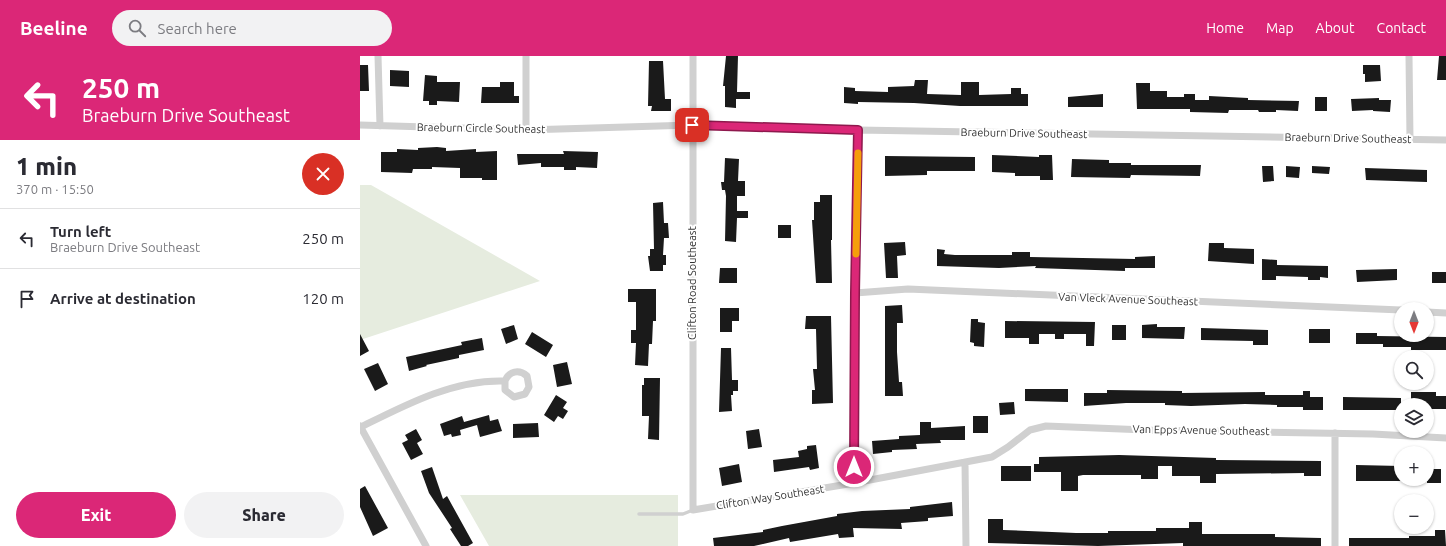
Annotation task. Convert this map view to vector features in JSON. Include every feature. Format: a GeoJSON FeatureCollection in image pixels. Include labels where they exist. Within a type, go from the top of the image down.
{"type":"FeatureCollection","features":[{"type":"Feature","properties":{"kind":"street"},"geometry":{"type":"LineString","coordinates":[[378,56],[380,126]]}},
{"type":"Feature","properties":{"kind":"street"},"geometry":{"type":"LineString","coordinates":[[526,56],[526,130]]}},
{"type":"Feature","properties":{"kind":"street","name":"Clifton Road Southeast"},"geometry":{"type":"LineString","coordinates":[[693,56],[693,510]]}},
{"type":"Feature","properties":{"kind":"street"},"geometry":{"type":"LineString","coordinates":[[1409,56],[1410,139]]}},
{"type":"Feature","properties":{"kind":"street","name":"Braeburn Circle Southeast"},"geometry":{"type":"LineString","coordinates":[[360,125],[526,130],[601,128]]}},
{"type":"Feature","properties":{"kind":"street","name":"Braeburn Drive Southeast"},"geometry":{"type":"LineString","coordinates":[[601,128],[692,125],[858,130],[1446,140]]}},
{"type":"Feature","properties":{"kind":"street"},"geometry":{"type":"LineString","coordinates":[[854,483],[858,130]]}},
{"type":"Feature","properties":{"kind":"street","name":"Van Vleck Avenue Southeast"},"geometry":{"type":"LineString","coordinates":[[855,293],[908,290],[1394,310]]}},
{"type":"Feature","properties":{"kind":"street"},"geometry":{"type":"LineString","coordinates":[[1434,312],[1446,313]]}},
{"type":"Feature","properties":{"kind":"street"},"geometry":{"type":"LineString","coordinates":[[426,546],[360,426],[410,402],[451,389],[489,380],[505,381]]}},
{"type":"Feature","properties":{"kind":"street","name":"Van Epps Avenue Southeast"},"geometry":{"type":"LineString","coordinates":[[965,462],[992,457],[1030,430],[1046,426],[1146,430],[1335,433],[1446,438]]}},
{"type":"Feature","properties":{"kind":"street"},"geometry":{"type":"LineString","coordinates":[[1335,433],[1335,546]]}},
{"type":"Feature","properties":{"kind":"street"},"geometry":{"type":"LineString","coordinates":[[965,462],[966,546]]}},
{"type":"Feature","properties":{"kind":"street","name":"Clifton Way Southeast"},"geometry":{"type":"LineString","coordinates":[[693,510],[854,483],[965,462]]}},
{"type":"Feature","properties":{"kind":"lane"},"geometry":{"type":"LineString","coordinates":[[639,514],[683,514],[693,510]]}},
{"type":"Feature","properties":{"kind":"shaded area"},"geometry":{"type":"Polygon","coordinates":[[[360,185],[371,185],[540,281],[360,340],[360,185]]]}},
{"type":"Feature","properties":{"kind":"shaded area"},"geometry":{"type":"Polygon","coordinates":[[[460,495],[678,495],[678,546],[489,546],[460,495]]]}},
{"type":"Feature","properties":{"kind":"building"},"geometry":{"type":"Polygon","coordinates":[[[726,56],[738,56],[737,92],[750,92],[750,99],[736,99],[736,108],[725,107],[725,86],[723,86],[726,56]]]}},
{"type":"Feature","properties":{"kind":"building"},"geometry":{"type":"Polygon","coordinates":[[[1439,56],[1446,56],[1446,80],[1437,80],[1439,56]]]}},
{"type":"Feature","properties":{"kind":"building"},"geometry":{"type":"Polygon","coordinates":[[[649,61],[663,61],[665,99],[671,99],[671,111],[651,111],[652,106],[648,106],[649,61]]]}},
{"type":"Feature","properties":{"kind":"building"},"geometry":{"type":"Polygon","coordinates":[[[360,65],[368,65],[369,91],[360,91],[360,65]]]}},
{"type":"Feature","properties":{"kind":"building"},"geometry":{"type":"Polygon","coordinates":[[[1363,65],[1380,65],[1381,81],[1365,82],[1363,65]]]}},
{"type":"Feature","properties":{"kind":"building"},"geometry":{"type":"Polygon","coordinates":[[[390,70],[409,71],[409,87],[390,86],[390,70]]]}},
{"type":"Feature","properties":{"kind":"building"},"geometry":{"type":"Polygon","coordinates":[[[425,75],[437,76],[437,82],[460,82],[459,102],[437,101],[437,105],[429,105],[429,101],[423,101],[425,75]]]}},
{"type":"Feature","properties":{"kind":"building"},"geometry":{"type":"Polygon","coordinates":[[[915,80],[928,80],[927,94],[961,95],[961,82],[979,82],[979,95],[1011,94],[1011,88],[1021,88],[1021,94],[1028,94],[1028,106],[960,106],[858,102],[858,104],[844,103],[844,87],[855,88],[855,91],[888,92],[888,87],[914,86],[915,80]]]}},
{"type":"Feature","properties":{"kind":"building"},"geometry":{"type":"Polygon","coordinates":[[[500,82],[514,82],[514,96],[519,96],[519,103],[481,103],[482,87],[500,87],[500,82]]]}},
{"type":"Feature","properties":{"kind":"building"},"geometry":{"type":"Polygon","coordinates":[[[1136,83],[1150,83],[1150,91],[1167,91],[1167,97],[1184,97],[1184,94],[1195,94],[1195,100],[1209,100],[1209,96],[1248,98],[1248,100],[1299,101],[1298,111],[1276,110],[1276,112],[1259,112],[1258,110],[1229,110],[1228,113],[1190,112],[1190,109],[1137,109],[1136,83]]]}},
{"type":"Feature","properties":{"kind":"building"},"geometry":{"type":"Polygon","coordinates":[[[1103,94],[1103,107],[1068,107],[1068,97],[1103,94]]]}},
{"type":"Feature","properties":{"kind":"building"},"geometry":{"type":"Polygon","coordinates":[[[1315,97],[1327,97],[1327,111],[1315,111],[1315,97]]]}},
{"type":"Feature","properties":{"kind":"building"},"geometry":{"type":"Polygon","coordinates":[[[1379,98],[1379,100],[1391,100],[1390,112],[1373,110],[1352,111],[1351,99],[1379,98]]]}},
{"type":"Feature","properties":{"kind":"building"},"geometry":{"type":"Polygon","coordinates":[[[418,148],[446,148],[446,151],[476,149],[476,152],[497,151],[497,180],[460,178],[460,168],[432,167],[432,169],[413,169],[412,173],[381,172],[381,152],[397,152],[397,149],[418,150],[418,148]]]}},
{"type":"Feature","properties":{"kind":"building"},"geometry":{"type":"Polygon","coordinates":[[[563,151],[598,152],[597,168],[576,167],[576,170],[564,170],[564,167],[541,167],[541,163],[518,165],[517,154],[564,154],[563,151]]]}},
{"type":"Feature","properties":{"kind":"building"},"geometry":{"type":"Polygon","coordinates":[[[992,155],[1039,157],[1039,155],[1052,155],[1053,180],[1040,180],[1040,176],[1015,176],[1015,173],[992,172],[992,155]]]}},
{"type":"Feature","properties":{"kind":"building"},"geometry":{"type":"Polygon","coordinates":[[[885,156],[975,157],[975,171],[927,171],[927,175],[885,176],[885,156]]]}},
{"type":"Feature","properties":{"kind":"building"},"geometry":{"type":"Polygon","coordinates":[[[725,158],[739,159],[738,181],[745,181],[745,196],[737,196],[737,211],[748,211],[748,218],[737,218],[736,242],[725,241],[726,196],[725,190],[722,190],[721,182],[724,182],[725,158]]]}},
{"type":"Feature","properties":{"kind":"building"},"geometry":{"type":"Polygon","coordinates":[[[1072,159],[1109,160],[1109,163],[1131,163],[1131,165],[1201,165],[1200,176],[1131,175],[1130,178],[1071,177],[1072,159]]]}},
{"type":"Feature","properties":{"kind":"building"},"geometry":{"type":"Polygon","coordinates":[[[1262,166],[1273,166],[1274,181],[1263,182],[1262,166]]]}},
{"type":"Feature","properties":{"kind":"building"},"geometry":{"type":"Polygon","coordinates":[[[1286,166],[1300,167],[1299,178],[1286,177],[1286,166]]]}},
{"type":"Feature","properties":{"kind":"building"},"geometry":{"type":"Polygon","coordinates":[[[1312,166],[1330,167],[1329,174],[1312,173],[1312,166]]]}},
{"type":"Feature","properties":{"kind":"building"},"geometry":{"type":"Polygon","coordinates":[[[1365,168],[1427,170],[1427,182],[1366,180],[1365,168]]]}},
{"type":"Feature","properties":{"kind":"building"},"geometry":{"type":"Polygon","coordinates":[[[820,195],[832,195],[832,283],[816,283],[812,220],[814,220],[814,202],[820,202],[820,195]]]}},
{"type":"Feature","properties":{"kind":"building"},"geometry":{"type":"Polygon","coordinates":[[[663,202],[664,223],[668,223],[669,238],[664,238],[663,255],[666,255],[666,265],[663,265],[663,271],[650,271],[648,256],[650,256],[650,249],[654,249],[653,203],[663,202]]]}},
{"type":"Feature","properties":{"kind":"building"},"geometry":{"type":"Polygon","coordinates":[[[778,225],[791,225],[791,238],[778,238],[778,225]]]}},
{"type":"Feature","properties":{"kind":"building"},"geometry":{"type":"Polygon","coordinates":[[[905,242],[906,255],[897,256],[898,278],[886,278],[884,243],[905,242]]]}},
{"type":"Feature","properties":{"kind":"building"},"geometry":{"type":"Polygon","coordinates":[[[1209,243],[1224,243],[1224,248],[1254,249],[1254,264],[1208,261],[1209,243]]]}},
{"type":"Feature","properties":{"kind":"building"},"geometry":{"type":"Polygon","coordinates":[[[937,249],[945,250],[944,254],[955,255],[1012,255],[1012,252],[1030,252],[1030,257],[1135,259],[1135,257],[1155,256],[1155,268],[1125,268],[1125,271],[1035,268],[1036,266],[999,268],[937,266],[937,249]]]}},
{"type":"Feature","properties":{"kind":"building"},"geometry":{"type":"Polygon","coordinates":[[[1262,259],[1277,260],[1277,265],[1328,266],[1328,278],[1320,277],[1320,280],[1308,280],[1308,277],[1276,276],[1276,280],[1262,280],[1262,259]]]}},
{"type":"Feature","properties":{"kind":"building"},"geometry":{"type":"Polygon","coordinates":[[[720,268],[737,268],[737,283],[719,283],[720,268]]]}},
{"type":"Feature","properties":{"kind":"building"},"geometry":{"type":"Polygon","coordinates":[[[1397,269],[1397,280],[1357,282],[1356,270],[1397,269]]]}},
{"type":"Feature","properties":{"kind":"building"},"geometry":{"type":"Polygon","coordinates":[[[1432,272],[1446,272],[1446,283],[1432,283],[1432,272]]]}},
{"type":"Feature","properties":{"kind":"building"},"geometry":{"type":"Polygon","coordinates":[[[628,289],[656,289],[656,321],[653,321],[652,344],[649,344],[648,366],[635,365],[636,343],[631,343],[631,330],[636,330],[636,302],[628,302],[628,289]]]}},
{"type":"Feature","properties":{"kind":"building"},"geometry":{"type":"Polygon","coordinates":[[[902,305],[903,323],[897,323],[897,352],[899,382],[902,382],[903,396],[885,396],[885,306],[902,305]]]}},
{"type":"Feature","properties":{"kind":"building"},"geometry":{"type":"Polygon","coordinates":[[[720,308],[739,308],[739,321],[732,321],[732,332],[720,332],[720,308]]]}},
{"type":"Feature","properties":{"kind":"building"},"geometry":{"type":"Polygon","coordinates":[[[806,316],[831,316],[833,403],[812,404],[812,390],[815,390],[813,369],[817,369],[816,329],[805,329],[806,316]]]}},
{"type":"Feature","properties":{"kind":"building"},"geometry":{"type":"Polygon","coordinates":[[[971,319],[978,319],[978,322],[985,323],[984,347],[974,346],[974,343],[970,342],[971,319]]]}},
{"type":"Feature","properties":{"kind":"building"},"geometry":{"type":"Polygon","coordinates":[[[1005,321],[1095,322],[1094,346],[1086,346],[1086,334],[1064,334],[1064,339],[1055,339],[1055,334],[1039,334],[1039,344],[1029,344],[1029,338],[1005,338],[1005,321]]]}},
{"type":"Feature","properties":{"kind":"building"},"geometry":{"type":"Polygon","coordinates":[[[1157,324],[1157,327],[1185,327],[1184,339],[1142,338],[1142,325],[1157,324]]]}},
{"type":"Feature","properties":{"kind":"building"},"geometry":{"type":"Polygon","coordinates":[[[514,325],[518,339],[506,344],[501,329],[514,325]]]}},
{"type":"Feature","properties":{"kind":"building"},"geometry":{"type":"Polygon","coordinates":[[[1112,325],[1126,325],[1126,340],[1112,340],[1112,325]]]}},
{"type":"Feature","properties":{"kind":"building"},"geometry":{"type":"Polygon","coordinates":[[[1201,328],[1268,330],[1268,345],[1253,345],[1253,341],[1201,340],[1201,328]]]}},
{"type":"Feature","properties":{"kind":"building"},"geometry":{"type":"Polygon","coordinates":[[[1309,329],[1330,329],[1330,343],[1309,343],[1309,329]]]}},
{"type":"Feature","properties":{"kind":"building"},"geometry":{"type":"Polygon","coordinates":[[[532,332],[553,345],[546,357],[525,344],[532,332]]]}},
{"type":"Feature","properties":{"kind":"building"},"geometry":{"type":"Polygon","coordinates":[[[1356,333],[1377,333],[1377,336],[1394,336],[1394,342],[1434,342],[1434,337],[1446,337],[1446,350],[1411,350],[1411,347],[1383,347],[1383,344],[1356,344],[1356,333]]]}},
{"type":"Feature","properties":{"kind":"building"},"geometry":{"type":"Polygon","coordinates":[[[360,334],[369,351],[360,356],[360,334]]]}},
{"type":"Feature","properties":{"kind":"building"},"geometry":{"type":"Polygon","coordinates":[[[482,338],[484,350],[459,355],[459,358],[426,365],[427,366],[409,371],[406,357],[462,345],[461,342],[482,338]]]}},
{"type":"Feature","properties":{"kind":"building"},"geometry":{"type":"Polygon","coordinates":[[[721,348],[731,348],[732,380],[738,380],[738,391],[733,391],[733,395],[731,395],[732,411],[719,412],[721,348]]]}},
{"type":"Feature","properties":{"kind":"building"},"geometry":{"type":"Polygon","coordinates":[[[567,362],[572,384],[557,387],[553,365],[567,362]]]}},
{"type":"Feature","properties":{"kind":"building"},"geometry":{"type":"Polygon","coordinates":[[[378,363],[388,384],[375,391],[364,369],[378,363]]]}},
{"type":"Feature","properties":{"kind":"building"},"geometry":{"type":"Polygon","coordinates":[[[644,378],[660,378],[659,440],[648,439],[649,416],[642,416],[642,385],[644,385],[644,378]]]}},
{"type":"Feature","properties":{"kind":"building"},"geometry":{"type":"Polygon","coordinates":[[[1025,389],[1068,389],[1068,402],[1025,401],[1025,389]]]}},
{"type":"Feature","properties":{"kind":"building"},"geometry":{"type":"Polygon","coordinates":[[[1107,390],[1182,391],[1182,393],[1265,392],[1265,395],[1303,395],[1303,391],[1310,391],[1310,397],[1323,397],[1323,410],[1303,410],[1303,407],[1277,407],[1277,405],[1245,404],[1191,406],[1165,405],[1165,403],[1126,403],[1084,406],[1084,393],[1107,393],[1107,390]]]}},
{"type":"Feature","properties":{"kind":"building"},"geometry":{"type":"Polygon","coordinates":[[[1411,392],[1436,392],[1436,396],[1446,396],[1446,409],[1434,409],[1434,398],[1411,398],[1411,392]]]}},
{"type":"Feature","properties":{"kind":"building"},"geometry":{"type":"Polygon","coordinates":[[[556,395],[567,402],[563,408],[568,411],[563,419],[558,416],[554,422],[544,415],[556,395]]]}},
{"type":"Feature","properties":{"kind":"building"},"geometry":{"type":"Polygon","coordinates":[[[1343,397],[1401,398],[1394,398],[1394,410],[1343,410],[1343,397]]]}},
{"type":"Feature","properties":{"kind":"building"},"geometry":{"type":"Polygon","coordinates":[[[1014,402],[1015,414],[1000,415],[999,403],[1014,402]]]}},
{"type":"Feature","properties":{"kind":"building"},"geometry":{"type":"Polygon","coordinates":[[[489,415],[490,421],[498,419],[502,431],[480,437],[477,425],[460,430],[461,435],[452,437],[451,434],[444,436],[440,424],[462,416],[464,422],[489,415]]]}},
{"type":"Feature","properties":{"kind":"building"},"geometry":{"type":"Polygon","coordinates":[[[973,416],[988,416],[988,433],[973,433],[973,416]]]}},
{"type":"Feature","properties":{"kind":"building"},"geometry":{"type":"Polygon","coordinates":[[[920,422],[931,422],[931,428],[965,426],[965,440],[940,440],[941,443],[916,444],[917,449],[892,450],[892,452],[873,454],[872,441],[899,439],[899,436],[920,435],[920,422]]]}},
{"type":"Feature","properties":{"kind":"building"},"geometry":{"type":"Polygon","coordinates":[[[538,423],[539,437],[513,438],[513,424],[538,423]]]}},
{"type":"Feature","properties":{"kind":"building"},"geometry":{"type":"Polygon","coordinates":[[[416,429],[422,440],[417,443],[423,454],[411,460],[402,443],[408,440],[405,435],[416,429]]]}},
{"type":"Feature","properties":{"kind":"building"},"geometry":{"type":"Polygon","coordinates":[[[759,429],[762,447],[748,449],[746,431],[759,429]]]}},
{"type":"Feature","properties":{"kind":"building"},"geometry":{"type":"Polygon","coordinates":[[[816,445],[819,468],[810,470],[809,467],[774,472],[773,460],[799,457],[798,451],[807,449],[807,446],[816,445]]]}},
{"type":"Feature","properties":{"kind":"building"},"geometry":{"type":"Polygon","coordinates":[[[1119,455],[1216,458],[1216,460],[1321,461],[1321,476],[1304,476],[1304,473],[1216,474],[1216,483],[1200,483],[1200,476],[1172,476],[1172,466],[1158,466],[1158,479],[1141,479],[1141,475],[1083,475],[1078,476],[1078,491],[1061,491],[1061,472],[1034,472],[1034,464],[1039,464],[1039,457],[1119,455]]]}},
{"type":"Feature","properties":{"kind":"building"},"geometry":{"type":"Polygon","coordinates":[[[739,464],[742,482],[722,486],[719,468],[739,464]]]}},
{"type":"Feature","properties":{"kind":"building"},"geometry":{"type":"Polygon","coordinates":[[[1356,465],[1394,466],[1394,481],[1356,481],[1356,465]]]}},
{"type":"Feature","properties":{"kind":"building"},"geometry":{"type":"Polygon","coordinates":[[[1001,466],[1031,466],[1031,481],[1001,481],[1001,466]]]}},
{"type":"Feature","properties":{"kind":"building"},"geometry":{"type":"Polygon","coordinates":[[[432,467],[443,499],[447,496],[473,543],[468,546],[461,546],[450,529],[452,528],[429,493],[421,471],[432,467]]]}},
{"type":"Feature","properties":{"kind":"building"},"geometry":{"type":"Polygon","coordinates":[[[1434,469],[1441,469],[1441,483],[1434,483],[1434,469]]]}},
{"type":"Feature","properties":{"kind":"building"},"geometry":{"type":"Polygon","coordinates":[[[365,486],[388,528],[373,536],[360,507],[360,489],[365,486]]]}},
{"type":"Feature","properties":{"kind":"building"},"geometry":{"type":"Polygon","coordinates":[[[952,502],[953,516],[928,518],[928,521],[901,523],[902,529],[853,528],[854,537],[839,538],[838,534],[790,542],[789,538],[754,546],[714,546],[713,538],[763,532],[763,530],[837,516],[837,514],[862,511],[910,509],[910,507],[952,502]]]}},
{"type":"Feature","properties":{"kind":"building"},"geometry":{"type":"Polygon","coordinates":[[[988,519],[1003,519],[1003,530],[1076,533],[1156,531],[1156,528],[1189,528],[1189,522],[1202,522],[1202,534],[1275,534],[1275,537],[1321,538],[1321,546],[1183,546],[1183,543],[1098,546],[988,543],[988,519]]]}},
{"type":"Feature","properties":{"kind":"building"},"geometry":{"type":"Polygon","coordinates":[[[1435,530],[1445,530],[1446,546],[1349,546],[1349,538],[1409,538],[1409,536],[1435,536],[1435,530]]]}},
{"type":"Feature","properties":{"kind":"slow traffic"},"geometry":{"type":"LineString","coordinates":[[856,254],[858,153]]}},
{"type":"Feature","properties":{"kind":"route"},"geometry":{"type":"LineString","coordinates":[[692,125],[858,130],[854,467]]}}]}
